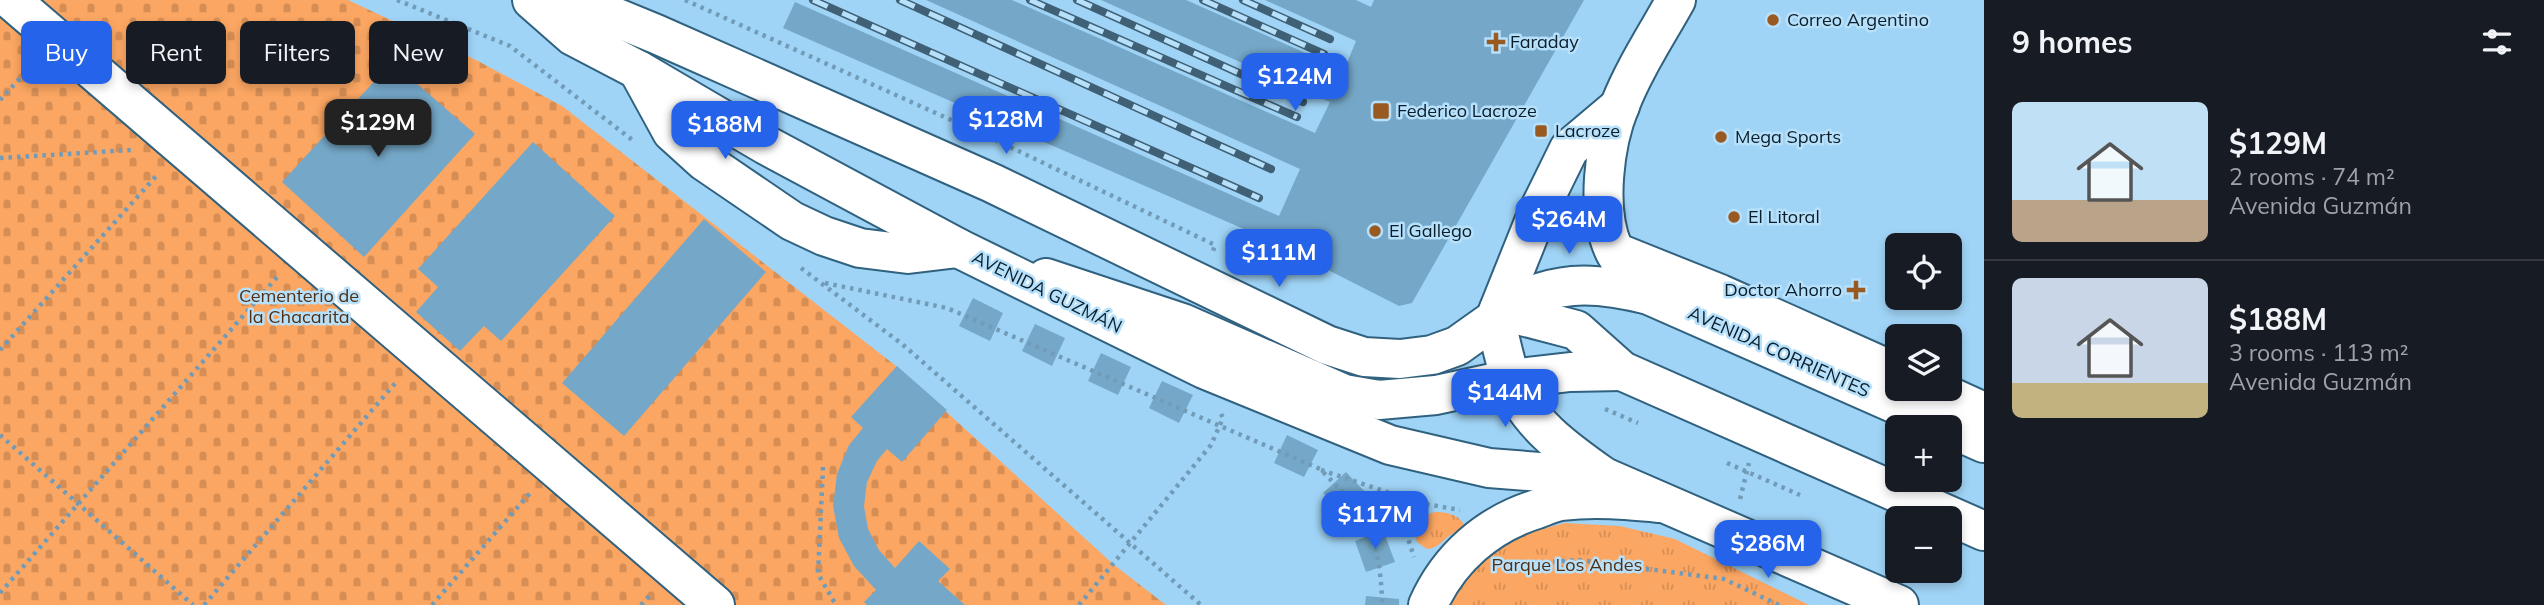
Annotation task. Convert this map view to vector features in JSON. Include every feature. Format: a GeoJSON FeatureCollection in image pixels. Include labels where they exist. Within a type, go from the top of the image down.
{"type":"FeatureCollection","features":[{"type":"Feature","properties":{"kind":"main road"},"geometry":{"type":"LineString","coordinates":[[11,0],[35,21]]}},
{"type":"Feature","properties":{"kind":"main road","name":"AVENIDA GUZMÁN"},"geometry":{"type":"LineString","coordinates":[[532,0],[573,36],[638,70],[766,145],[958,248],[1203,369],[1390,445],[1489,468],[1605,477]]}},
{"type":"Feature","properties":{"kind":"main road"},"geometry":{"type":"LineString","coordinates":[[573,0],[914,148],[1073,221],[1327,345],[1364,357],[1400,359],[1432,355],[1457,346],[1497,315],[1538,212],[1569,149],[1620,106]]}},
{"type":"Feature","properties":{"kind":"main road"},"geometry":{"type":"LineString","coordinates":[[1611,243],[1604,212],[1605,163],[1620,106],[1676,0]]}},
{"type":"Feature","properties":{"kind":"main road"},"geometry":{"type":"LineString","coordinates":[[638,70],[672,132],[704,161],[793,221],[824,236],[860,248],[908,254],[958,248],[1182,323],[1343,394],[1379,400],[1436,395],[1511,379],[1570,372],[1622,371]]}},
{"type":"Feature","properties":{"kind":"main road"},"geometry":{"type":"LineString","coordinates":[[108,84],[715,605]]}},
{"type":"Feature","properties":{"kind":"main road"},"geometry":{"type":"LineString","coordinates":[[754,195],[751,178],[755,160],[766,145],[783,134],[808,128],[836,129],[914,148]]}},
{"type":"Feature","properties":{"kind":"main road","name":"AVENIDA CORRIENTES"},"geometry":{"type":"LineString","coordinates":[[1611,243],[1629,272],[1649,295]]}},
{"type":"Feature","properties":{"kind":"main road","name":"AVENIDA CORRIENTES"},"geometry":{"type":"LineString","coordinates":[[1611,243],[1885,368]]}},
{"type":"Feature","properties":{"kind":"main road","name":"AVENIDA CORRIENTES"},"geometry":{"type":"LineString","coordinates":[[1497,315],[1524,297],[1550,288],[1578,285],[1614,286],[1649,295],[1922,415]]}},
{"type":"Feature","properties":{"kind":"main road"},"geometry":{"type":"LineString","coordinates":[[1497,315],[1576,330],[1622,371],[1984,531]]}},
{"type":"Feature","properties":{"kind":"main road"},"geometry":{"type":"LineString","coordinates":[[1497,315],[1511,379],[1527,409],[1543,429],[1570,453],[1605,477],[1660,503],[1899,605]]}},
{"type":"Feature","properties":{"kind":"main road"},"geometry":{"type":"LineString","coordinates":[[1960,401],[1984,412]]}},
{"type":"Feature","properties":{"kind":"main road","name":"AVENIDA CORRIENTES"},"geometry":{"type":"LineString","coordinates":[[1962,433],[1984,443]]}},
{"type":"Feature","properties":{"kind":"main road"},"geometry":{"type":"LineString","coordinates":[[1428,605],[1450,566],[1472,543],[1513,516],[1560,501],[1609,499],[1660,503]]}},
{"type":"Feature","properties":{"kind":"path"},"geometry":{"type":"LineString","coordinates":[[397,0],[510,46],[644,149]]}},
{"type":"Feature","properties":{"kind":"path"},"geometry":{"type":"LineString","coordinates":[[685,0],[989,137]]}},
{"type":"Feature","properties":{"kind":"path"},"geometry":{"type":"LineString","coordinates":[[0,100],[21,77]]}},
{"type":"Feature","properties":{"kind":"path"},"geometry":{"type":"LineString","coordinates":[[0,158],[182,147]]}},
{"type":"Feature","properties":{"kind":"path"},"geometry":{"type":"LineString","coordinates":[[0,351],[182,147]]}},
{"type":"Feature","properties":{"kind":"path"},"geometry":{"type":"LineString","coordinates":[[0,593],[301,249]]}},
{"type":"Feature","properties":{"kind":"path"},"geometry":{"type":"LineString","coordinates":[[798,266],[902,344],[1201,605]]}},
{"type":"Feature","properties":{"kind":"path"},"geometry":{"type":"LineString","coordinates":[[820,282],[947,308],[1320,469],[1387,493],[1420,503],[1513,516]]}},
{"type":"Feature","properties":{"kind":"path"},"geometry":{"type":"LineString","coordinates":[[204,605],[421,352]]}},
{"type":"Feature","properties":{"kind":"path"},"geometry":{"type":"LineString","coordinates":[[1079,605],[1211,444],[1223,418],[1203,369]]}},
{"type":"Feature","properties":{"kind":"path"},"geometry":{"type":"LineString","coordinates":[[0,435],[193,605]]}},
{"type":"Feature","properties":{"kind":"path"},"geometry":{"type":"LineString","coordinates":[[1727,463],[1800,495]]}},
{"type":"Feature","properties":{"kind":"path"},"geometry":{"type":"LineString","coordinates":[[432,605],[554,466]]}},
{"type":"Feature","properties":{"kind":"path"},"geometry":{"type":"LineString","coordinates":[[823,467],[818,574],[836,605]]}},
{"type":"Feature","properties":{"kind":"path"},"geometry":{"type":"LineString","coordinates":[[1320,469],[1368,526],[1382,585],[1382,605]]}},
{"type":"Feature","properties":{"kind":"path"},"geometry":{"type":"LineString","coordinates":[[1387,493],[1401,517],[1416,565]]}},
{"type":"Feature","properties":{"kind":"path"},"geometry":{"type":"LineString","coordinates":[[1472,543],[1516,564],[1579,560],[1724,579],[1779,605]]}},
{"type":"Feature","properties":{"kind":"green space","name":"Cementerio de la Chacarita"},"geometry":{"type":"Polygon","coordinates":[[[0,0],[348,0],[393,21],[369,21],[369,84],[468,84],[468,56],[562,106],[896,366],[1113,564],[1166,605],[0,605],[0,0]]]}},
{"type":"Feature","properties":{"kind":"green space"},"geometry":{"type":"Polygon","coordinates":[[[1435,512],[1456,516],[1464,525],[1460,531],[1427,549],[1417,542],[1414,532],[1422,516],[1435,512]]]}},
{"type":"Feature","properties":{"kind":"green space","name":"Parque Los Andes"},"geometry":{"type":"Polygon","coordinates":[[[1565,523],[1620,526],[1675,539],[1809,605],[1445,605],[1458,570],[1493,547],[1526,533],[1565,523]]]}},
{"type":"Feature","properties":{"kind":"building"},"geometry":{"type":"Polygon","coordinates":[[[926,0],[1012,0],[1315,133],[1330,102],[1101,0],[1186,0],[1344,70],[1356,41],[1265,0],[1356,0],[1371,7],[1374,0],[1584,0],[1412,303],[1399,306],[1269,240],[783,28],[795,2],[1279,216],[1300,169],[926,0]]]}},
{"type":"Feature","properties":{"kind":"building"},"geometry":{"type":"Polygon","coordinates":[[[372,84],[417,84],[475,134],[364,257],[282,182],[372,84]]]}},
{"type":"Feature","properties":{"kind":"building"},"geometry":{"type":"Polygon","coordinates":[[[533,142],[615,216],[501,341],[484,326],[460,351],[416,312],[438,287],[418,269],[533,142]]]}},
{"type":"Feature","properties":{"kind":"building"},"geometry":{"type":"Polygon","coordinates":[[[704,219],[766,272],[624,436],[562,383],[704,219]]]}},
{"type":"Feature","properties":{"kind":"building"},"geometry":{"type":"Polygon","coordinates":[[[973,298],[1003,313],[990,341],[959,326],[973,298]]]}},
{"type":"Feature","properties":{"kind":"building"},"geometry":{"type":"Polygon","coordinates":[[[1035,324],[1065,338],[1052,366],[1022,351],[1035,324]]]}},
{"type":"Feature","properties":{"kind":"building"},"geometry":{"type":"Polygon","coordinates":[[[1101,353],[1131,367],[1118,395],[1088,381],[1101,353]]]}},
{"type":"Feature","properties":{"kind":"building"},"geometry":{"type":"Polygon","coordinates":[[[897,366],[947,410],[902,462],[887,449],[877,461],[867,482],[864,506],[868,529],[879,550],[895,568],[919,541],[950,569],[938,581],[965,605],[867,605],[864,602],[876,590],[854,566],[839,538],[833,506],[837,474],[849,445],[863,428],[851,417],[897,366]]]}},
{"type":"Feature","properties":{"kind":"building"},"geometry":{"type":"Polygon","coordinates":[[[1162,381],[1193,395],[1179,423],[1149,408],[1162,381]]]}},
{"type":"Feature","properties":{"kind":"building"},"geometry":{"type":"Polygon","coordinates":[[[1287,435],[1318,450],[1304,477],[1274,463],[1287,435]]]}},
{"type":"Feature","properties":{"kind":"building"},"geometry":{"type":"Polygon","coordinates":[[[1346,472],[1369,496],[1346,517],[1323,493],[1346,472]]]}},
{"type":"Feature","properties":{"kind":"building"},"geometry":{"type":"Polygon","coordinates":[[[1383,530],[1395,562],[1366,572],[1355,541],[1383,530]]]}},
{"type":"Feature","properties":{"kind":"building"},"geometry":{"type":"Polygon","coordinates":[[[1366,596],[1399,599],[1399,605],[1365,605],[1366,596]]]}},
{"type":"Feature","properties":{"kind":"railway"},"geometry":{"type":"LineString","coordinates":[[813,0],[1259,198]]}},
{"type":"Feature","properties":{"kind":"railway"},"geometry":{"type":"LineString","coordinates":[[900,0],[1271,169]]}},
{"type":"Feature","properties":{"kind":"railway"},"geometry":{"type":"LineString","coordinates":[[1030,0],[1297,117]]}},
{"type":"Feature","properties":{"kind":"railway"},"geometry":{"type":"LineString","coordinates":[[1077,0],[1303,102]]}},
{"type":"Feature","properties":{"kind":"railway"},"geometry":{"type":"LineString","coordinates":[[1203,0],[1324,54]]}},
{"type":"Feature","properties":{"kind":"railway"},"geometry":{"type":"LineString","coordinates":[[1243,0],[1330,39]]}},
{"type":"Feature","properties":{"kind":"place","name":"Correo Argentino"},"geometry":{"type":"Point","coordinates":[1773,20]}},
{"type":"Feature","properties":{"kind":"place","name":"Faraday"},"geometry":{"type":"Point","coordinates":[1496,42]}},
{"type":"Feature","properties":{"kind":"place","name":"Federico Lacroze"},"geometry":{"type":"Point","coordinates":[1381,111]}},
{"type":"Feature","properties":{"kind":"place","name":"Lacroze"},"geometry":{"type":"Point","coordinates":[1541,131]}},
{"type":"Feature","properties":{"kind":"place","name":"Mega Sports"},"geometry":{"type":"Point","coordinates":[1721,137]}},
{"type":"Feature","properties":{"kind":"place","name":"El Litoral"},"geometry":{"type":"Point","coordinates":[1734,217]}},
{"type":"Feature","properties":{"kind":"place","name":"El Gallego"},"geometry":{"type":"Point","coordinates":[1375,231]}},
{"type":"Feature","properties":{"kind":"place","name":"Doctor Ahorro"},"geometry":{"type":"Point","coordinates":[1856,290]}}]}
